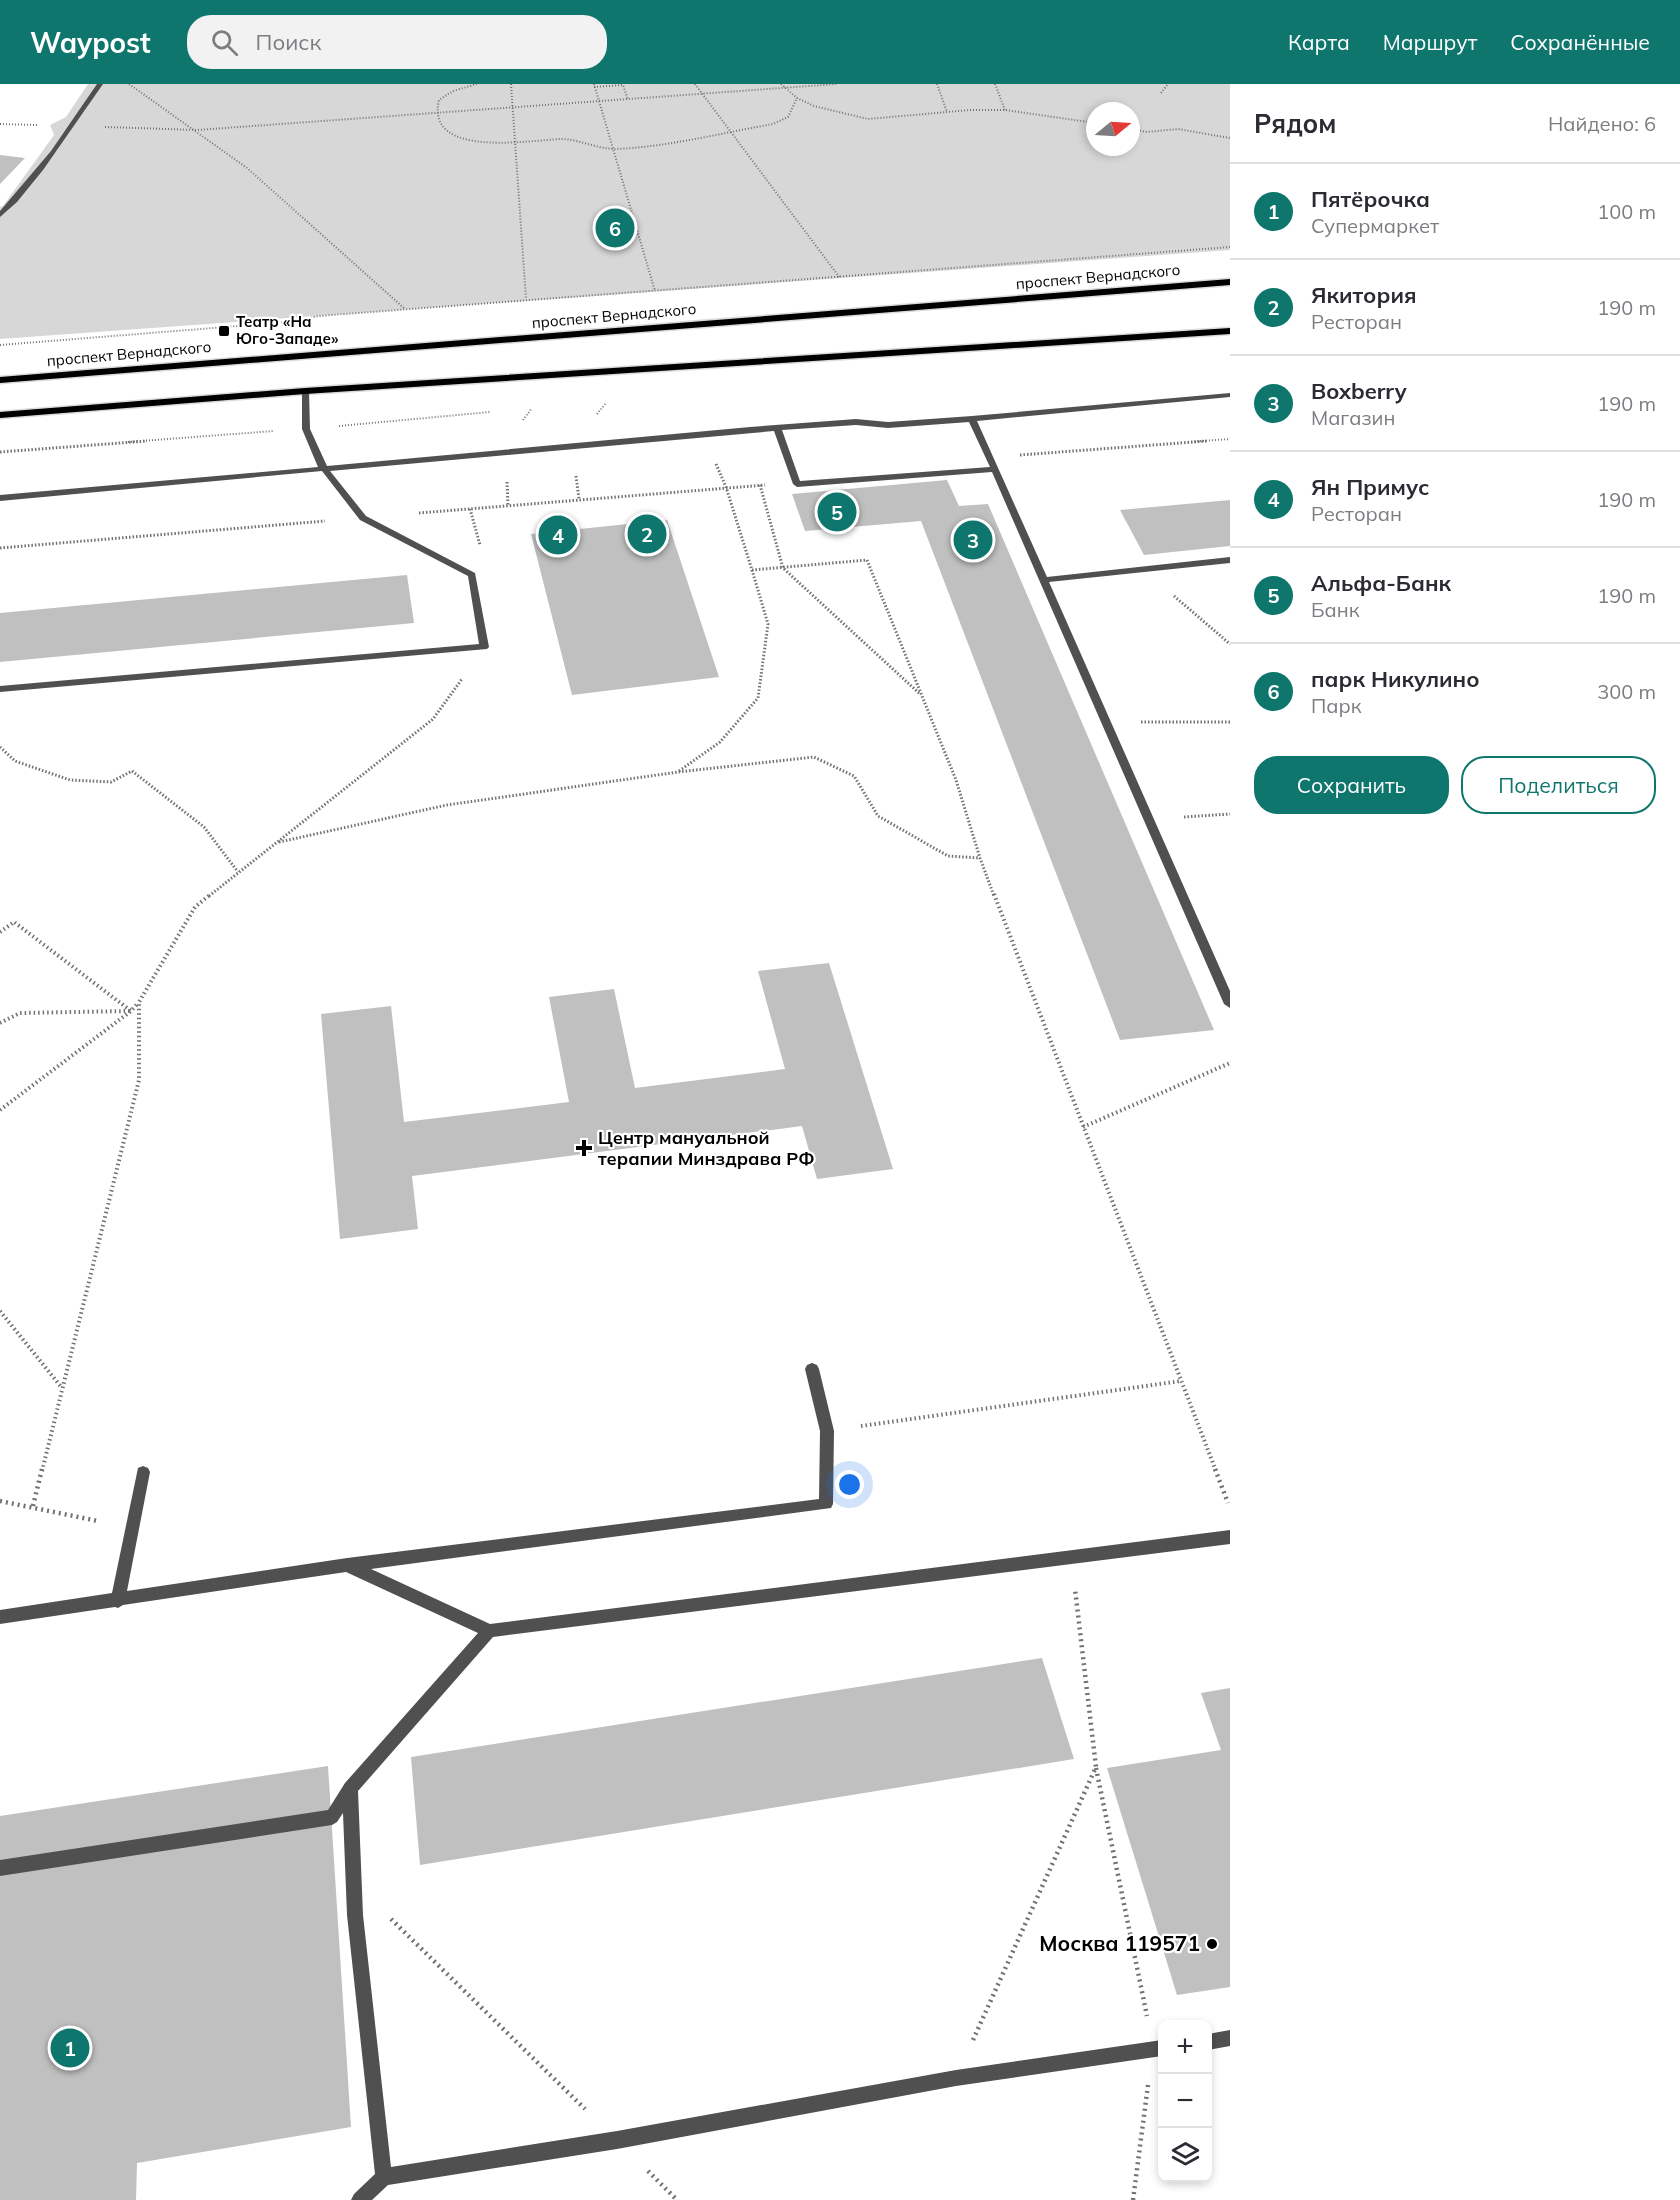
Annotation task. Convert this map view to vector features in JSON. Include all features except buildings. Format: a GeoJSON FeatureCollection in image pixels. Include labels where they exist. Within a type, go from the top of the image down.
{"type":"FeatureCollection","features":[{"type":"Feature","properties":{"kind":"main road","name":"проспект Вернадского"},"geometry":{"type":"LineString","coordinates":[[0,380],[1230,282]]}},
{"type":"Feature","properties":{"kind":"main road"},"geometry":{"type":"LineString","coordinates":[[0,415],[305,391],[1230,331]]}},
{"type":"Feature","properties":{"kind":"lane"},"geometry":{"type":"LineString","coordinates":[[0,215],[22,192],[72,126],[100,84]]}},
{"type":"Feature","properties":{"kind":"lane"},"geometry":{"type":"LineString","coordinates":[[0,689],[484,647],[472,575],[363,518],[323,467],[306,429],[305,391]]}},
{"type":"Feature","properties":{"kind":"lane"},"geometry":{"type":"LineString","coordinates":[[0,498],[703,434],[856,422],[888,425],[972,419],[1230,395]]}},
{"type":"Feature","properties":{"kind":"lane"},"geometry":{"type":"LineString","coordinates":[[972,419],[1045,580],[1230,1004]]}},
{"type":"Feature","properties":{"kind":"lane"},"geometry":{"type":"LineString","coordinates":[[777,428],[797,484],[995,469]]}},
{"type":"Feature","properties":{"kind":"lane"},"geometry":{"type":"LineString","coordinates":[[1045,580],[1230,560]]}},
{"type":"Feature","properties":{"kind":"lane"},"geometry":{"type":"LineString","coordinates":[[0,1617],[346,1566],[826,1504],[827,1431],[812,1369]]}},
{"type":"Feature","properties":{"kind":"lane"},"geometry":{"type":"LineString","coordinates":[[118,1600],[143,1472]]}},
{"type":"Feature","properties":{"kind":"lane"},"geometry":{"type":"LineString","coordinates":[[346,1566],[489,1631],[1071,1559],[1230,1537]]}},
{"type":"Feature","properties":{"kind":"lane"},"geometry":{"type":"LineString","coordinates":[[0,1868],[332,1817],[350,1788],[489,1631]]}},
{"type":"Feature","properties":{"kind":"lane"},"geometry":{"type":"LineString","coordinates":[[350,1788],[354,1883],[384,2177]]}},
{"type":"Feature","properties":{"kind":"lane"},"geometry":{"type":"LineString","coordinates":[[1212,2041],[1230,2038]]}},
{"type":"Feature","properties":{"kind":"lane"},"geometry":{"type":"LineString","coordinates":[[360,2200],[384,2177],[617,2140],[956,2078],[1158,2049]]}},
{"type":"Feature","properties":{"kind":"path"},"geometry":{"type":"LineString","coordinates":[[128,84],[197,130],[247,168],[405,309]]}},
{"type":"Feature","properties":{"kind":"path"},"geometry":{"type":"LineString","coordinates":[[477,84],[453,91],[439,100],[436,113],[443,128],[459,137],[488,144],[564,139],[612,149],[732,133],[773,124],[788,117],[796,98]]}},
{"type":"Feature","properties":{"kind":"path"},"geometry":{"type":"LineString","coordinates":[[511,84],[526,299]]}},
{"type":"Feature","properties":{"kind":"path"},"geometry":{"type":"LineString","coordinates":[[695,84],[840,278]]}},
{"type":"Feature","properties":{"kind":"path"},"geometry":{"type":"LineString","coordinates":[[781,84],[788,88],[796,98],[814,106],[868,119],[947,112],[1005,110],[1086,122]]}},
{"type":"Feature","properties":{"kind":"path"},"geometry":{"type":"LineString","coordinates":[[0,124],[197,130],[837,84]]}},
{"type":"Feature","properties":{"kind":"path"},"geometry":{"type":"LineString","coordinates":[[937,84],[947,112]]}},
{"type":"Feature","properties":{"kind":"path"},"geometry":{"type":"LineString","coordinates":[[995,84],[1005,110]]}},
{"type":"Feature","properties":{"kind":"path"},"geometry":{"type":"LineString","coordinates":[[1161,93],[1168,84]]}},
{"type":"Feature","properties":{"kind":"path"},"geometry":{"type":"LineString","coordinates":[[628,100],[623,85],[594,86],[655,291]]}},
{"type":"Feature","properties":{"kind":"path"},"geometry":{"type":"LineString","coordinates":[[1140,131],[1178,129],[1230,138]]}},
{"type":"Feature","properties":{"kind":"path"},"geometry":{"type":"LineString","coordinates":[[0,345],[288,322],[319,316],[526,299],[840,278],[1230,247]]}},
{"type":"Feature","properties":{"kind":"path"},"geometry":{"type":"LineString","coordinates":[[594,404],[615,403]]}},
{"type":"Feature","properties":{"kind":"path"},"geometry":{"type":"LineString","coordinates":[[520,410],[539,408]]}},
{"type":"Feature","properties":{"kind":"path"},"geometry":{"type":"LineString","coordinates":[[0,452],[497,412]]}},
{"type":"Feature","properties":{"kind":"path"},"geometry":{"type":"LineString","coordinates":[[678,772],[720,742],[758,698],[768,624],[726,487],[703,434]]}},
{"type":"Feature","properties":{"kind":"path"},"geometry":{"type":"LineString","coordinates":[[990,457],[1230,439]]}},
{"type":"Feature","properties":{"kind":"path"},"geometry":{"type":"LineString","coordinates":[[726,487],[797,484]]}},
{"type":"Feature","properties":{"kind":"path"},"geometry":{"type":"LineString","coordinates":[[760,485],[783,568],[921,695]]}},
{"type":"Feature","properties":{"kind":"path"},"geometry":{"type":"LineString","coordinates":[[470,509],[483,553]]}},
{"type":"Feature","properties":{"kind":"path"},"geometry":{"type":"LineString","coordinates":[[752,570],[867,560],[956,780],[980,858],[1230,1509]]}},
{"type":"Feature","properties":{"kind":"path"},"geometry":{"type":"LineString","coordinates":[[1143,569],[1230,644]]}},
{"type":"Feature","properties":{"kind":"path"},"geometry":{"type":"LineString","coordinates":[[1221,636],[1230,636]]}},
{"type":"Feature","properties":{"kind":"path"},"geometry":{"type":"LineString","coordinates":[[0,1110],[131,1011],[139,1002],[195,907],[433,720],[484,647]]}},
{"type":"Feature","properties":{"kind":"path"},"geometry":{"type":"LineString","coordinates":[[1107,722],[1230,722]]}},
{"type":"Feature","properties":{"kind":"path"},"geometry":{"type":"LineString","coordinates":[[0,747],[15,761],[70,780],[111,782],[132,771],[204,827],[238,873]]}},
{"type":"Feature","properties":{"kind":"path"},"geometry":{"type":"LineString","coordinates":[[276,842],[447,805],[678,772],[814,757],[854,776],[878,816],[948,856],[980,858]]}},
{"type":"Feature","properties":{"kind":"path"},"geometry":{"type":"LineString","coordinates":[[1150,820],[1230,814]]}},
{"type":"Feature","properties":{"kind":"path"},"geometry":{"type":"LineString","coordinates":[[0,932],[14,922],[131,1011]]}},
{"type":"Feature","properties":{"kind":"path"},"geometry":{"type":"LineString","coordinates":[[33,1506],[139,1080],[139,1002]]}},
{"type":"Feature","properties":{"kind":"path"},"geometry":{"type":"LineString","coordinates":[[0,1023],[20,1013],[131,1011]]}},
{"type":"Feature","properties":{"kind":"path"},"geometry":{"type":"LineString","coordinates":[[1083,1128],[1230,1063]]}},
{"type":"Feature","properties":{"kind":"path"},"geometry":{"type":"LineString","coordinates":[[0,1311],[63,1388]]}},
{"type":"Feature","properties":{"kind":"path"},"geometry":{"type":"LineString","coordinates":[[827,1431],[1181,1381]]}},
{"type":"Feature","properties":{"kind":"path"},"geometry":{"type":"LineString","coordinates":[[0,1501],[33,1506],[131,1529]]}},
{"type":"Feature","properties":{"kind":"path"},"geometry":{"type":"LineString","coordinates":[[1071,1559],[1096,1767],[1158,2049],[1133,2200]]}},
{"type":"Feature","properties":{"kind":"path"},"geometry":{"type":"LineString","coordinates":[[956,2078],[1096,1767]]}},
{"type":"Feature","properties":{"kind":"path"},"geometry":{"type":"LineString","coordinates":[[354,1883],[677,2200]]}},
{"type":"Feature","properties":{"kind":"shaded area"},"geometry":{"type":"Polygon","coordinates":[[[88,84],[1230,84],[1230,250],[0,339],[0,207],[3,206],[54,135],[50,125],[66,117],[88,84]]]}},
{"type":"Feature","properties":{"kind":"place","name":"парк Никулино"},"geometry":{"type":"Point","coordinates":[615,228]}},
{"type":"Feature","properties":{"kind":"place","name":"Театр «На Юго-Западе»"},"geometry":{"type":"Point","coordinates":[224,331]}},
{"type":"Feature","properties":{"kind":"place","name":"Альфа-Банк"},"geometry":{"type":"Point","coordinates":[837,512]}},
{"type":"Feature","properties":{"kind":"place","name":"Якитория"},"geometry":{"type":"Point","coordinates":[647,534]}},
{"type":"Feature","properties":{"kind":"place","name":"Ян Примус"},"geometry":{"type":"Point","coordinates":[558,535]}},
{"type":"Feature","properties":{"kind":"place","name":"Boxberry"},"geometry":{"type":"Point","coordinates":[973,540]}},
{"type":"Feature","properties":{"kind":"place","name":"Центр мануальной терапии Минздрава РФ"},"geometry":{"type":"Point","coordinates":[584,1148]}},
{"type":"Feature","properties":{"kind":"place","name":"Москва 119571"},"geometry":{"type":"Point","coordinates":[1212,1944]}},
{"type":"Feature","properties":{"kind":"place","name":"Пятёрочка"},"geometry":{"type":"Point","coordinates":[70,2048]}}]}
